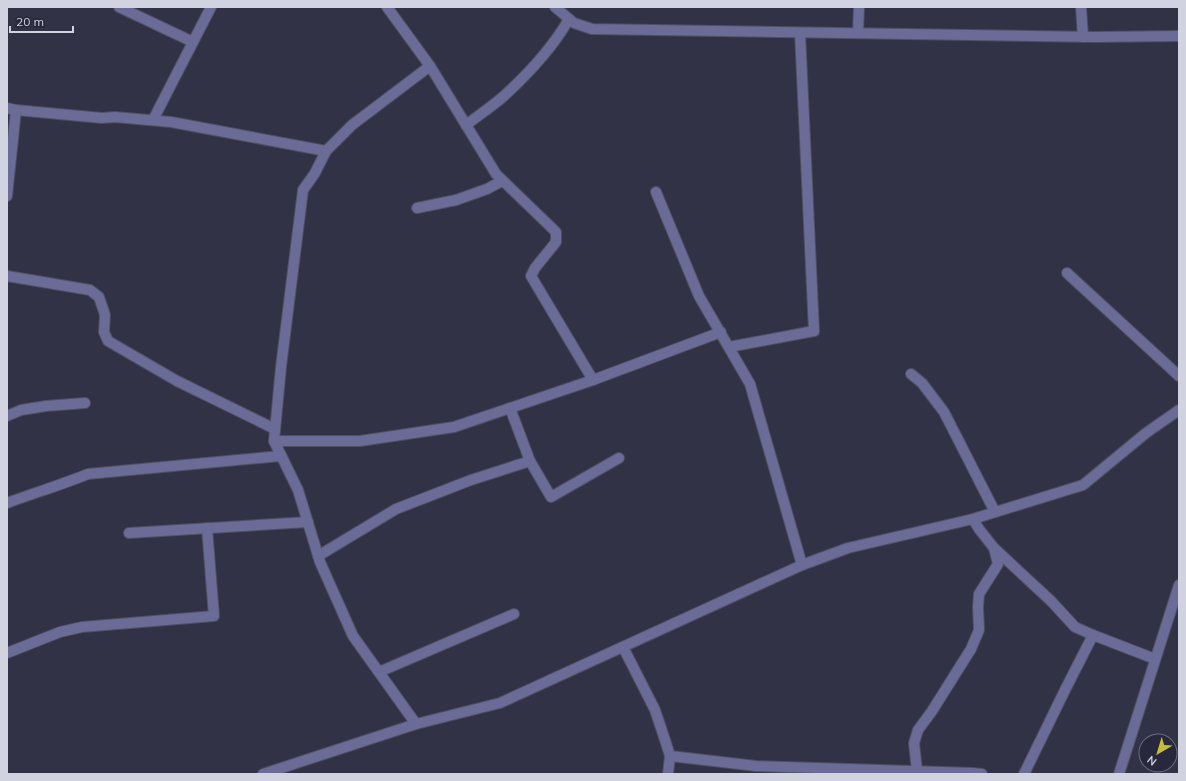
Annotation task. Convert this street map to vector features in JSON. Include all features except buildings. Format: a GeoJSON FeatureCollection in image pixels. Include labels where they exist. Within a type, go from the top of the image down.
{"type":"FeatureCollection","features":[{"type":"Feature","properties":{"kind":"street"},"geometry":{"type":"LineString","coordinates":[[119,7],[193,42]]}},
{"type":"Feature","properties":{"kind":"street"},"geometry":{"type":"LineString","coordinates":[[153,120],[211,7]]}},
{"type":"Feature","properties":{"kind":"street"},"geometry":{"type":"LineString","coordinates":[[387,7],[430,66],[496,174],[556,232],[556,242],[535,268],[531,276],[593,380]]}},
{"type":"Feature","properties":{"kind":"street"},"geometry":{"type":"LineString","coordinates":[[555,7],[574,23],[592,29],[1083,37],[1179,36]]}},
{"type":"Feature","properties":{"kind":"street"},"geometry":{"type":"LineString","coordinates":[[858,33],[859,7]]}},
{"type":"Feature","properties":{"kind":"street"},"geometry":{"type":"LineString","coordinates":[[1082,7],[1083,37]]}},
{"type":"Feature","properties":{"kind":"street"},"geometry":{"type":"LineString","coordinates":[[466,125],[505,95],[543,56],[560,35],[569,19]]}},
{"type":"Feature","properties":{"kind":"street"},"geometry":{"type":"LineString","coordinates":[[729,347],[814,331],[800,33]]}},
{"type":"Feature","properties":{"kind":"street"},"geometry":{"type":"LineString","coordinates":[[416,724],[353,636],[318,556],[298,490],[274,441],[281,367],[303,190],[315,173],[326,151],[352,125],[430,66]]}},
{"type":"Feature","properties":{"kind":"street"},"geometry":{"type":"LineString","coordinates":[[7,196],[11,109],[102,118],[115,117],[171,122],[326,151]]}},
{"type":"Feature","properties":{"kind":"street"},"geometry":{"type":"LineString","coordinates":[[417,208],[456,200],[487,189],[502,181]]}},
{"type":"Feature","properties":{"kind":"street"},"geometry":{"type":"LineString","coordinates":[[656,192],[699,296],[750,384],[802,565]]}},
{"type":"Feature","properties":{"kind":"street"},"geometry":{"type":"LineString","coordinates":[[1067,273],[1179,376]]}},
{"type":"Feature","properties":{"kind":"street"},"geometry":{"type":"LineString","coordinates":[[7,276],[90,290],[99,297],[105,315],[104,332],[108,341],[177,381],[275,429]]}},
{"type":"Feature","properties":{"kind":"street"},"geometry":{"type":"LineString","coordinates":[[274,441],[360,441],[454,427],[593,380],[720,332]]}},
{"type":"Feature","properties":{"kind":"street"},"geometry":{"type":"LineString","coordinates":[[911,374],[922,383],[944,412],[996,512]]}},
{"type":"Feature","properties":{"kind":"street"},"geometry":{"type":"LineString","coordinates":[[7,416],[21,410],[85,403]]}},
{"type":"Feature","properties":{"kind":"street"},"geometry":{"type":"LineString","coordinates":[[510,408],[530,461],[551,498],[619,458]]}},
{"type":"Feature","properties":{"kind":"street"},"geometry":{"type":"LineString","coordinates":[[263,774],[416,724],[500,703],[802,565],[848,548],[973,519],[1083,485],[1146,433],[1179,410]]}},
{"type":"Feature","properties":{"kind":"street"},"geometry":{"type":"LineString","coordinates":[[7,503],[88,474],[281,456]]}},
{"type":"Feature","properties":{"kind":"street"},"geometry":{"type":"LineString","coordinates":[[318,556],[396,509],[471,480],[530,461]]}},
{"type":"Feature","properties":{"kind":"street"},"geometry":{"type":"LineString","coordinates":[[973,519],[979,530],[994,548],[1051,601],[1075,627],[1155,659]]}},
{"type":"Feature","properties":{"kind":"street"},"geometry":{"type":"LineString","coordinates":[[129,533],[308,522]]}},
{"type":"Feature","properties":{"kind":"street"},"geometry":{"type":"LineString","coordinates":[[7,653],[60,632],[82,627],[214,616],[207,528]]}},
{"type":"Feature","properties":{"kind":"street"},"geometry":{"type":"LineString","coordinates":[[917,771],[914,743],[918,730],[932,711],[971,649],[979,630],[979,594],[998,564],[994,548]]}},
{"type":"Feature","properties":{"kind":"street"},"geometry":{"type":"LineString","coordinates":[[1119,774],[1179,585]]}},
{"type":"Feature","properties":{"kind":"street"},"geometry":{"type":"LineString","coordinates":[[379,672],[514,614]]}},
{"type":"Feature","properties":{"kind":"street"},"geometry":{"type":"LineString","coordinates":[[1024,774],[1093,635]]}},
{"type":"Feature","properties":{"kind":"street"},"geometry":{"type":"LineString","coordinates":[[622,647],[655,710],[670,756],[668,774]]}},
{"type":"Feature","properties":{"kind":"street"},"geometry":{"type":"LineString","coordinates":[[670,756],[756,766],[982,774]]}}]}
